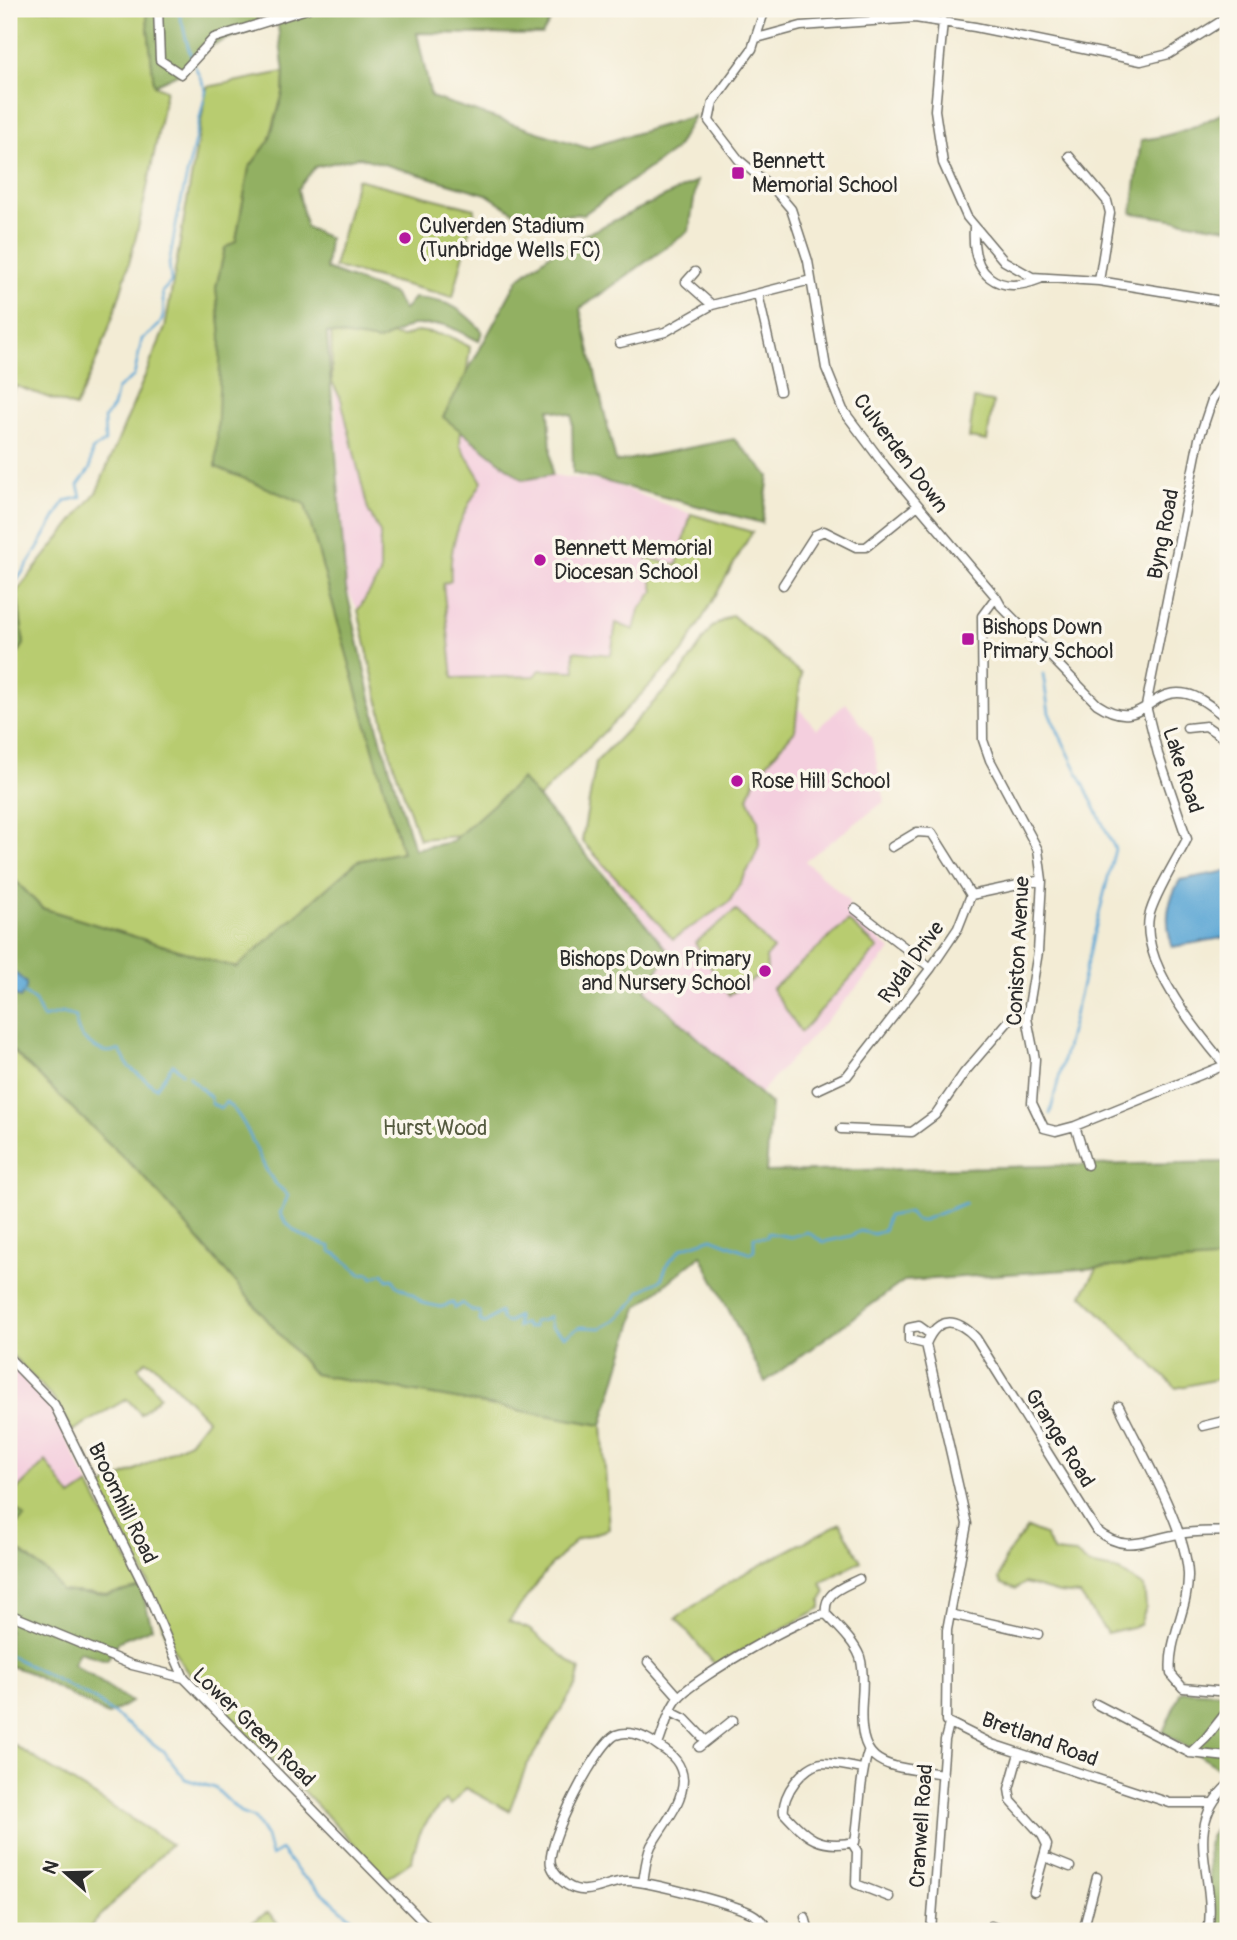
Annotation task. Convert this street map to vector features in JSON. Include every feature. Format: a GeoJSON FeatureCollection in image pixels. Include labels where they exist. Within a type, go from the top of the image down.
{"type":"FeatureCollection","features":[{"type":"Feature","properties":{"kind":"street"},"geometry":{"type":"LineString","coordinates":[[159,9],[160,60],[181,74],[214,38],[307,9]]}},
{"type":"Feature","properties":{"kind":"street","name":"Culverden Down"},"geometry":{"type":"LineString","coordinates":[[765,9],[757,38],[742,66],[713,102],[709,121],[739,160],[787,203],[803,242],[820,339],[832,385],[844,410],[1001,606],[1097,704],[1120,716],[1132,714],[1170,695],[1191,695],[1228,719]]}},
{"type":"Feature","properties":{"kind":"street"},"geometry":{"type":"LineString","coordinates":[[757,38],[802,26],[892,17],[943,21],[1141,61],[1169,54],[1228,17]]}},
{"type":"Feature","properties":{"kind":"street"},"geometry":{"type":"LineString","coordinates":[[943,21],[936,94],[938,137],[951,186],[974,228],[1004,261],[1025,275],[1040,279],[1099,281],[1228,302]]}},
{"type":"Feature","properties":{"kind":"street"},"geometry":{"type":"LineString","coordinates":[[1069,156],[1107,201],[1110,214],[1099,281]]}},
{"type":"Feature","properties":{"kind":"street"},"geometry":{"type":"LineString","coordinates":[[974,228],[973,242],[989,279],[1011,286],[1040,279]]}},
{"type":"Feature","properties":{"kind":"street"},"geometry":{"type":"LineString","coordinates":[[695,272],[685,282],[712,305]]}},
{"type":"Feature","properties":{"kind":"street"},"geometry":{"type":"LineString","coordinates":[[620,343],[665,332],[712,305],[811,280]]}},
{"type":"Feature","properties":{"kind":"street"},"geometry":{"type":"LineString","coordinates":[[758,294],[780,391]]}},
{"type":"Feature","properties":{"kind":"street","name":"Byng Road"},"geometry":{"type":"LineString","coordinates":[[1146,706],[1199,439],[1212,400],[1228,374]]}},
{"type":"Feature","properties":{"kind":"street"},"geometry":{"type":"LineString","coordinates":[[783,585],[815,535],[824,531],[856,547],[866,547],[918,505]]}},
{"type":"Feature","properties":{"kind":"street","name":"Coniston Avenue"},"geometry":{"type":"LineString","coordinates":[[996,597],[982,617],[983,740],[990,760],[1038,850],[1042,880],[1038,952],[1027,1018],[1035,1059],[1032,1103],[1044,1128],[1056,1131],[1075,1126],[1226,1065]]}},
{"type":"Feature","properties":{"kind":"street","name":"Lake Road"},"geometry":{"type":"LineString","coordinates":[[1146,706],[1158,754],[1187,839],[1149,918],[1153,954],[1187,1020],[1226,1065]]}},
{"type":"Feature","properties":{"kind":"street"},"geometry":{"type":"LineString","coordinates":[[1186,729],[1206,726],[1228,741]]}},
{"type":"Feature","properties":{"kind":"street"},"geometry":{"type":"LineString","coordinates":[[892,847],[917,832],[932,833],[971,895],[1042,880]]}},
{"type":"Feature","properties":{"kind":"street","name":"Rydal Drive"},"geometry":{"type":"LineString","coordinates":[[817,1090],[847,1076],[931,968],[958,928],[971,895]]}},
{"type":"Feature","properties":{"kind":"street"},"geometry":{"type":"LineString","coordinates":[[855,909],[931,968]]}},
{"type":"Feature","properties":{"kind":"street"},"geometry":{"type":"LineString","coordinates":[[841,1129],[912,1132],[935,1115],[964,1073],[1013,1016],[1027,1018]]}},
{"type":"Feature","properties":{"kind":"street"},"geometry":{"type":"LineString","coordinates":[[1075,1126],[1087,1165]]}},
{"type":"Feature","properties":{"kind":"street","name":"Grange Road"},"geometry":{"type":"LineString","coordinates":[[947,1630],[967,1524],[926,1344],[909,1340],[909,1328],[919,1326],[930,1334],[938,1325],[955,1322],[965,1325],[976,1338],[1096,1530],[1108,1540],[1137,1545],[1184,1533]]}},
{"type":"Feature","properties":{"kind":"street"},"geometry":{"type":"LineString","coordinates":[[926,1344],[930,1334]]}},
{"type":"Feature","properties":{"kind":"street","name":"Broomhill Road"},"geometry":{"type":"LineString","coordinates":[[9,1358],[54,1404],[145,1588],[184,1678]]}},
{"type":"Feature","properties":{"kind":"street"},"geometry":{"type":"LineString","coordinates":[[1119,1406],[1184,1533],[1188,1574],[1183,1616],[1171,1649],[1171,1674],[1183,1688],[1228,1692]]}},
{"type":"Feature","properties":{"kind":"street"},"geometry":{"type":"LineString","coordinates":[[1203,1426],[1228,1420]]}},
{"type":"Feature","properties":{"kind":"street"},"geometry":{"type":"LineString","coordinates":[[1184,1533],[1228,1531]]}},
{"type":"Feature","properties":{"kind":"street"},"geometry":{"type":"LineString","coordinates":[[859,1579],[830,1594],[825,1605],[826,1614],[859,1656],[864,1682],[861,1721],[869,1752],[863,1769],[861,1810],[855,1842],[829,1846],[803,1834],[784,1813],[783,1807],[788,1792],[807,1770],[814,1766],[821,1763],[863,1769]]}},
{"type":"Feature","properties":{"kind":"street","name":"Lower Green Road"},"geometry":{"type":"LineString","coordinates":[[9,1614],[132,1665],[184,1678],[432,1931]]}},
{"type":"Feature","properties":{"kind":"street"},"geometry":{"type":"LineString","coordinates":[[659,1745],[679,1697],[737,1659],[797,1625],[826,1614]]}},
{"type":"Feature","properties":{"kind":"street"},"geometry":{"type":"LineString","coordinates":[[950,1614],[1038,1634]]}},
{"type":"Feature","properties":{"kind":"street","name":"Bretland Road"},"geometry":{"type":"LineString","coordinates":[[947,1630],[945,1714],[949,1724],[1019,1753],[1170,1803],[1213,1803]]}},
{"type":"Feature","properties":{"kind":"street"},"geometry":{"type":"LineString","coordinates":[[648,1662],[679,1697]]}},
{"type":"Feature","properties":{"kind":"street"},"geometry":{"type":"LineString","coordinates":[[1096,1704],[1190,1753],[1228,1757]]}},
{"type":"Feature","properties":{"kind":"street"},"geometry":{"type":"LineString","coordinates":[[1190,1753],[1228,1710]]}},
{"type":"Feature","properties":{"kind":"street"},"geometry":{"type":"LineString","coordinates":[[671,1712],[685,1718],[702,1744],[733,1720]]}},
{"type":"Feature","properties":{"kind":"street","name":"Cranwell Road"},"geometry":{"type":"LineString","coordinates":[[932,1931],[944,1740],[949,1724]]}},
{"type":"Feature","properties":{"kind":"street"},"geometry":{"type":"LineString","coordinates":[[643,1882],[650,1849],[681,1795],[680,1764],[659,1745],[631,1733],[617,1735],[607,1741],[597,1753],[553,1840],[551,1865],[557,1876],[575,1889],[586,1891],[620,1881],[643,1882],[749,1912],[770,1931]]}},
{"type":"Feature","properties":{"kind":"street"},"geometry":{"type":"LineString","coordinates":[[869,1752],[885,1764],[943,1774]]}},
{"type":"Feature","properties":{"kind":"street"},"geometry":{"type":"LineString","coordinates":[[1019,1753],[1009,1789],[1011,1801],[1047,1844],[1034,1892]]}},
{"type":"Feature","properties":{"kind":"street"},"geometry":{"type":"LineString","coordinates":[[1208,1931],[1208,1885],[1202,1831],[1213,1803],[1228,1785]]}},
{"type":"Feature","properties":{"kind":"street"},"geometry":{"type":"LineString","coordinates":[[852,1843],[857,1851],[856,1884],[890,1897]]}},
{"type":"Feature","properties":{"kind":"street"},"geometry":{"type":"LineString","coordinates":[[1045,1857],[1070,1867]]}},
{"type":"Feature","properties":{"kind":"street"},"geometry":{"type":"LineString","coordinates":[[1083,1931],[1097,1877]]}},
{"type":"Feature","properties":{"kind":"street"},"geometry":{"type":"LineString","coordinates":[[805,1917],[809,1931]]}},
{"type":"Feature","properties":{"kind":"street"},"geometry":{"type":"LineString","coordinates":[[990,1926],[1005,1931]]}},
{"type":"Feature","properties":{"kind":"shaded area","name":"Bennett Memorial Diocesan School"},"geometry":{"type":"Polygon","coordinates":[[[331,327],[403,337],[418,331],[449,336],[470,347],[461,413],[523,479],[552,475],[609,483],[691,514],[752,532],[683,652],[512,825],[419,839],[391,756],[358,610],[346,588],[331,327]]]}},
{"type":"Feature","properties":{"kind":"shaded area","name":"Rose Hill School"},"geometry":{"type":"Polygon","coordinates":[[[732,615],[801,674],[796,706],[817,729],[846,703],[871,737],[885,801],[805,861],[848,900],[851,915],[891,950],[750,1104],[645,990],[669,952],[582,841],[596,762],[680,675],[711,628],[732,615]]]}},
{"type":"Feature","properties":{"kind":"shaded area"},"geometry":{"type":"Polygon","coordinates":[[[9,1363],[49,1404],[89,1485],[71,1497],[46,1461],[9,1498],[9,1363]]]}},
{"type":"Feature","properties":{"kind":"green space"},"geometry":{"type":"Polygon","coordinates":[[[9,9],[146,9],[154,85],[166,90],[151,171],[121,292],[108,331],[75,407],[16,386],[9,399],[9,9]]]}},
{"type":"Feature","properties":{"kind":"green space","name":"Hurst Wood"},"geometry":{"type":"Polygon","coordinates":[[[146,9],[557,9],[542,35],[417,33],[431,97],[587,148],[694,116],[675,150],[584,214],[520,216],[486,194],[359,157],[315,167],[298,189],[306,227],[329,238],[326,269],[393,294],[404,310],[414,298],[452,306],[482,331],[479,341],[446,325],[412,325],[379,341],[327,333],[346,588],[378,729],[414,849],[451,842],[522,779],[669,952],[645,990],[771,1104],[766,1172],[1228,1162],[1228,1259],[904,1281],[765,1382],[701,1255],[637,1308],[602,1425],[314,1374],[146,1179],[9,1047],[9,874],[42,908],[236,968],[358,861],[402,852],[305,504],[216,467],[221,336],[216,288],[225,248],[236,241],[249,168],[269,141],[283,93],[284,72],[277,19],[205,48],[184,71],[154,85],[146,9]]]}},
{"type":"Feature","properties":{"kind":"green space"},"geometry":{"type":"Polygon","coordinates":[[[284,72],[283,93],[269,141],[249,168],[236,241],[225,248],[216,288],[221,336],[305,504],[402,852],[358,861],[236,968],[42,908],[9,874],[9,668],[24,644],[17,591],[97,491],[165,328],[207,87],[284,72]]]}},
{"type":"Feature","properties":{"kind":"green space"},"geometry":{"type":"Polygon","coordinates":[[[1228,110],[1228,228],[1132,213],[1141,140],[1186,130],[1228,110]]]}},
{"type":"Feature","properties":{"kind":"green space","name":"Culverden Stadium (Tunbridge Wells FC)"},"geometry":{"type":"Polygon","coordinates":[[[357,179],[475,209],[453,297],[334,267],[357,179]]]}},
{"type":"Feature","properties":{"kind":"green space"},"geometry":{"type":"Polygon","coordinates":[[[697,181],[689,231],[580,309],[616,462],[734,439],[769,476],[762,523],[573,473],[572,415],[549,409],[552,475],[523,480],[443,417],[518,279],[559,247],[697,181]]]}},
{"type":"Feature","properties":{"kind":"green space","name":"Bennett Memorial Diocesan School"},"geometry":{"type":"Polygon","coordinates":[[[331,327],[403,337],[418,331],[449,336],[470,347],[461,413],[460,445],[482,482],[468,505],[454,541],[451,581],[443,584],[453,678],[535,676],[540,670],[575,671],[574,651],[611,655],[616,623],[634,630],[639,610],[654,591],[647,558],[677,565],[691,514],[752,532],[683,652],[512,825],[488,834],[419,839],[391,756],[358,610],[380,575],[380,533],[368,510],[341,399],[332,382],[331,327]]]}},
{"type":"Feature","properties":{"kind":"green space"},"geometry":{"type":"Polygon","coordinates":[[[974,399],[993,402],[987,441],[969,438],[974,399]]]}},
{"type":"Feature","properties":{"kind":"green space"},"geometry":{"type":"Polygon","coordinates":[[[17,591],[24,644],[9,668],[9,597],[17,591]]]}},
{"type":"Feature","properties":{"kind":"green space","name":"Rose Hill School"},"geometry":{"type":"Polygon","coordinates":[[[732,615],[801,674],[795,730],[756,776],[748,798],[758,819],[759,845],[752,863],[729,902],[673,939],[582,841],[596,762],[680,675],[711,628],[732,615]]]}},
{"type":"Feature","properties":{"kind":"green space"},"geometry":{"type":"Polygon","coordinates":[[[736,910],[773,949],[766,957],[767,970],[729,995],[695,943],[736,910]]]}},
{"type":"Feature","properties":{"kind":"green space"},"geometry":{"type":"Polygon","coordinates":[[[848,921],[878,948],[801,1032],[772,989],[848,921]]]}},
{"type":"Feature","properties":{"kind":"green space"},"geometry":{"type":"Polygon","coordinates":[[[9,1047],[146,1179],[314,1374],[602,1425],[609,1529],[576,1540],[547,1570],[509,1621],[529,1629],[580,1670],[576,1685],[526,1767],[509,1811],[466,1788],[451,1805],[446,1800],[433,1814],[419,1834],[412,1861],[387,1878],[185,1669],[167,1638],[148,1583],[100,1488],[189,1442],[207,1419],[154,1364],[146,1361],[138,1367],[160,1396],[141,1414],[127,1399],[72,1431],[55,1400],[9,1352],[9,1047]]]}},
{"type":"Feature","properties":{"kind":"green space"},"geometry":{"type":"Polygon","coordinates":[[[1228,1234],[1228,1377],[1176,1388],[1082,1295],[1112,1242],[1228,1234]]]}},
{"type":"Feature","properties":{"kind":"green space"},"geometry":{"type":"Polygon","coordinates":[[[46,1461],[71,1497],[89,1485],[141,1587],[107,1595],[61,1591],[51,1576],[9,1542],[9,1531],[25,1517],[9,1503],[9,1498],[46,1461]]]}},
{"type":"Feature","properties":{"kind":"green space"},"geometry":{"type":"Polygon","coordinates":[[[9,1503],[25,1517],[9,1531],[9,1503]]]}},
{"type":"Feature","properties":{"kind":"green space"},"geometry":{"type":"Polygon","coordinates":[[[840,1523],[861,1561],[821,1583],[826,1592],[821,1600],[821,1608],[715,1665],[676,1618],[734,1579],[840,1523]]]}},
{"type":"Feature","properties":{"kind":"green space"},"geometry":{"type":"Polygon","coordinates":[[[1027,1528],[1044,1535],[1054,1552],[1076,1554],[1089,1565],[1119,1571],[1144,1587],[1146,1607],[1140,1625],[1107,1633],[1080,1595],[1059,1593],[1025,1583],[1016,1589],[1002,1584],[999,1579],[1006,1556],[1027,1528]]]}},
{"type":"Feature","properties":{"kind":"green space"},"geometry":{"type":"Polygon","coordinates":[[[9,1542],[51,1576],[61,1591],[107,1595],[141,1587],[152,1628],[119,1641],[107,1660],[79,1652],[73,1664],[131,1702],[108,1715],[26,1671],[9,1666],[9,1542]]]}},
{"type":"Feature","properties":{"kind":"green space"},"geometry":{"type":"Polygon","coordinates":[[[1181,1691],[1228,1693],[1228,1774],[1163,1732],[1181,1691]]]}},
{"type":"Feature","properties":{"kind":"green space"},"geometry":{"type":"Polygon","coordinates":[[[9,1742],[171,1844],[86,1931],[9,1931],[9,1742]]]}},
{"type":"Feature","properties":{"kind":"green space"},"geometry":{"type":"Polygon","coordinates":[[[1228,1809],[1228,1931],[1212,1931],[1208,1846],[1210,1837],[1228,1809]]]}},
{"type":"Feature","properties":{"kind":"green space"},"geometry":{"type":"Polygon","coordinates":[[[268,1912],[284,1931],[254,1931],[249,1924],[268,1912]]]}},
{"type":"Feature","properties":{"kind":"water"},"geometry":{"type":"Polygon","coordinates":[[[1228,871],[1228,937],[1172,947],[1168,912],[1180,880],[1228,871]]]}},
{"type":"Feature","properties":{"kind":"water"},"geometry":{"type":"Polygon","coordinates":[[[9,967],[26,983],[26,989],[20,998],[9,993],[9,967]]]}},
{"type":"Feature","properties":{"kind":"waterway"},"geometry":{"type":"LineString","coordinates":[[177,9],[192,58]]}},
{"type":"Feature","properties":{"kind":"waterway"},"geometry":{"type":"LineString","coordinates":[[9,591],[65,501],[81,497],[78,485],[90,469],[92,450],[105,442],[104,419],[113,407],[117,389],[134,376],[142,339],[162,320],[162,292],[171,282],[169,264],[177,219],[206,91],[194,64]]}},
{"type":"Feature","properties":{"kind":"waterway"},"geometry":{"type":"LineString","coordinates":[[1043,674],[1049,713],[1115,849],[1050,1114]]}},
{"type":"Feature","properties":{"kind":"waterway"},"geometry":{"type":"LineString","coordinates":[[24,993],[35,1001],[43,1018],[62,1013],[76,1017],[80,1034],[87,1042],[105,1052],[120,1051],[129,1067],[156,1088],[173,1064],[182,1073]]}},
{"type":"Feature","properties":{"kind":"waterway"},"geometry":{"type":"LineString","coordinates":[[188,1076],[210,1097],[212,1104],[221,1108],[226,1102],[241,1119],[266,1170],[288,1196],[280,1213],[296,1231],[308,1239],[331,1247],[331,1252],[361,1274],[369,1273],[373,1278],[383,1273],[388,1280],[393,1279],[397,1286],[422,1303],[441,1307],[453,1303],[455,1308],[462,1303],[473,1311],[480,1312],[480,1321],[485,1323],[500,1312],[502,1320],[508,1323],[517,1316],[517,1327],[524,1323],[527,1328],[533,1327],[533,1322],[549,1316],[551,1327],[565,1336],[580,1327],[601,1328],[614,1321],[635,1301],[639,1292],[661,1280],[668,1263],[682,1248],[712,1238],[750,1253],[754,1250],[754,1237],[767,1237],[768,1233],[791,1237],[807,1232],[823,1242],[851,1236],[860,1231],[874,1234],[883,1231],[888,1216],[909,1212],[915,1220],[921,1221],[965,1203]]}},
{"type":"Feature","properties":{"kind":"waterway"},"geometry":{"type":"LineString","coordinates":[[9,1655],[94,1699],[163,1751],[185,1779],[215,1788],[241,1813],[254,1818],[266,1837],[271,1856],[281,1850],[300,1874],[367,1931]]}},
{"type":"Feature","properties":{"kind":"place","name":"Bennett Memorial School"},"geometry":{"type":"Point","coordinates":[738,173]}},
{"type":"Feature","properties":{"kind":"place","name":"Culverden Stadium (Tunbridge Wells FC)"},"geometry":{"type":"Point","coordinates":[405,238]}},
{"type":"Feature","properties":{"kind":"place","name":"Bennett Memorial Diocesan School"},"geometry":{"type":"Point","coordinates":[540,560]}},
{"type":"Feature","properties":{"kind":"place","name":"Bishops Down Primary School"},"geometry":{"type":"Point","coordinates":[968,639]}},
{"type":"Feature","properties":{"kind":"place","name":"Rose Hill School"},"geometry":{"type":"Point","coordinates":[737,781]}},
{"type":"Feature","properties":{"kind":"place","name":"Bishops Down Primary and Nursery School"},"geometry":{"type":"Point","coordinates":[765,971]}}]}
